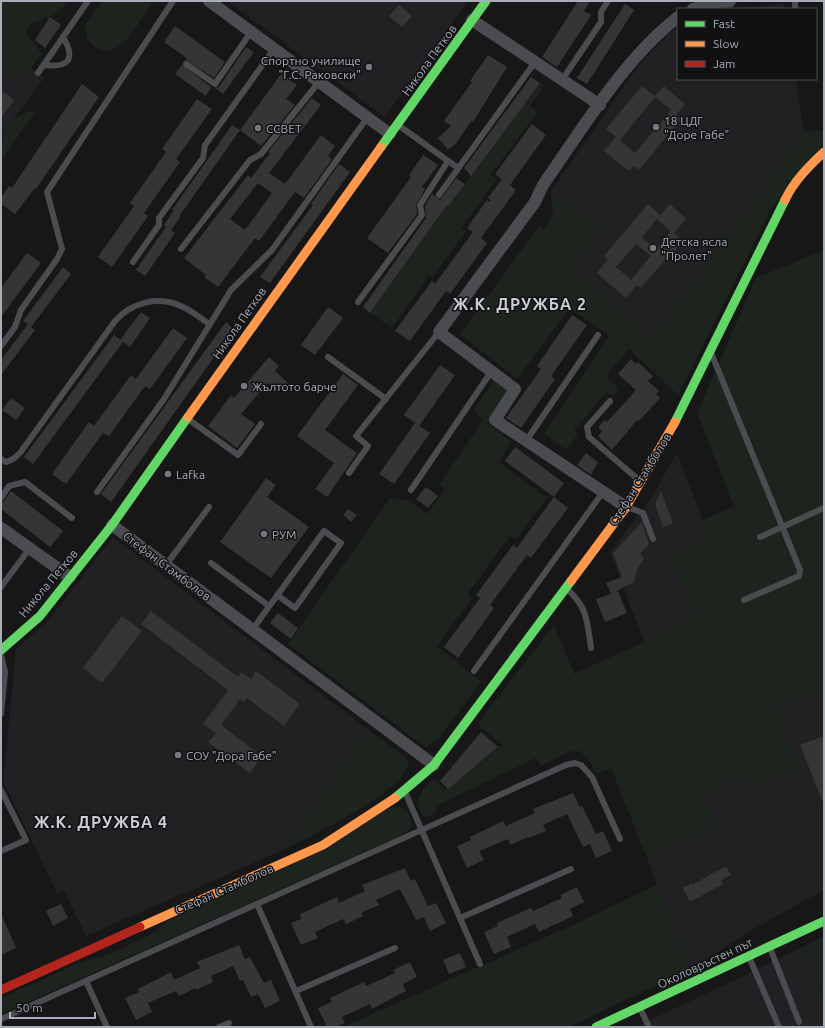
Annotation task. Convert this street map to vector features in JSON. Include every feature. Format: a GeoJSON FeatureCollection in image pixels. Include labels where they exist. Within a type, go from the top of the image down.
{"type":"FeatureCollection","features":[{"type":"Feature","properties":{"kind":"street"},"geometry":{"type":"LineString","coordinates":[[209,1],[390,134]]}},
{"type":"Feature","properties":{"kind":"street","name":"Никола Петков"},"geometry":{"type":"LineString","coordinates":[[1,650],[40,616],[112,525],[486,1]]}},
{"type":"Feature","properties":{"kind":"street"},"geometry":{"type":"LineString","coordinates":[[697,8],[718,2],[730,1]]}},
{"type":"Feature","properties":{"kind":"street"},"geometry":{"type":"LineString","coordinates":[[626,507],[495,420],[515,389],[439,332],[535,202],[543,185],[632,60],[663,28],[677,18]]}},
{"type":"Feature","properties":{"kind":"street"},"geometry":{"type":"LineString","coordinates":[[472,20],[600,105]]}},
{"type":"Feature","properties":{"kind":"street","name":"Стефан Стамболов"},"geometry":{"type":"LineString","coordinates":[[1,990],[322,845],[364,821],[405,792],[434,765],[626,507],[668,436],[790,189],[809,166],[824,152]]}},
{"type":"Feature","properties":{"kind":"street","name":"Стефан Стамболов"},"geometry":{"type":"LineString","coordinates":[[112,525],[434,765]]}},
{"type":"Feature","properties":{"kind":"street"},"geometry":{"type":"LineString","coordinates":[[1,528],[70,577]]}},
{"type":"Feature","properties":{"kind":"street","name":"Околовръстен път"},"geometry":{"type":"LineString","coordinates":[[596,1027],[617,1020],[640,1007],[824,921]]}},
{"type":"Feature","properties":{"kind":"lane"},"geometry":{"type":"LineString","coordinates":[[38,74],[88,1]]}},
{"type":"Feature","properties":{"kind":"lane"},"geometry":{"type":"LineString","coordinates":[[1,346],[15,327],[21,310],[57,259],[62,248],[47,192],[173,1]]}},
{"type":"Feature","properties":{"kind":"lane"},"geometry":{"type":"LineString","coordinates":[[562,80],[601,22],[601,12],[608,1]]}},
{"type":"Feature","properties":{"kind":"lane"},"geometry":{"type":"LineString","coordinates":[[186,64],[215,84],[251,32]]}},
{"type":"Feature","properties":{"kind":"lane"},"geometry":{"type":"LineString","coordinates":[[44,65],[58,67],[64,64],[69,58],[70,49],[63,37]]}},
{"type":"Feature","properties":{"kind":"lane"},"geometry":{"type":"LineString","coordinates":[[133,262],[160,225],[159,218],[203,158],[205,145],[274,49]]}},
{"type":"Feature","properties":{"kind":"lane"},"geometry":{"type":"LineString","coordinates":[[439,194],[535,62]]}},
{"type":"Feature","properties":{"kind":"lane"},"geometry":{"type":"LineString","coordinates":[[181,249],[250,160],[261,154],[318,82]]}},
{"type":"Feature","properties":{"kind":"lane"},"geometry":{"type":"LineString","coordinates":[[97,492],[164,398],[231,290],[272,250],[367,118]]}},
{"type":"Feature","properties":{"kind":"lane"},"geometry":{"type":"LineString","coordinates":[[397,124],[458,168]]}},
{"type":"Feature","properties":{"kind":"lane"},"geometry":{"type":"LineString","coordinates":[[358,302],[422,215],[420,205],[448,161]]}},
{"type":"Feature","properties":{"kind":"lane"},"geometry":{"type":"LineString","coordinates":[[1,459],[6,462],[13,459],[20,453],[115,321],[128,310],[136,305],[153,301],[171,302],[183,307],[209,324]]}},
{"type":"Feature","properties":{"kind":"lane"},"geometry":{"type":"LineString","coordinates":[[349,473],[368,446],[356,436],[439,332]]}},
{"type":"Feature","properties":{"kind":"lane"},"geometry":{"type":"LineString","coordinates":[[526,441],[598,335]]}},
{"type":"Feature","properties":{"kind":"lane"},"geometry":{"type":"LineString","coordinates":[[710,350],[800,570],[799,576],[744,600]]}},
{"type":"Feature","properties":{"kind":"lane"},"geometry":{"type":"LineString","coordinates":[[328,356],[386,399]]}},
{"type":"Feature","properties":{"kind":"lane"},"geometry":{"type":"LineString","coordinates":[[411,490],[492,372]]}},
{"type":"Feature","properties":{"kind":"lane"},"geometry":{"type":"LineString","coordinates":[[610,401],[587,427],[588,437],[641,482]]}},
{"type":"Feature","properties":{"kind":"lane"},"geometry":{"type":"LineString","coordinates":[[187,418],[238,455],[261,424]]}},
{"type":"Feature","properties":{"kind":"lane"},"geometry":{"type":"LineString","coordinates":[[1,498],[9,486],[25,482],[72,518]]}},
{"type":"Feature","properties":{"kind":"lane"},"geometry":{"type":"LineString","coordinates":[[474,671],[603,492]]}},
{"type":"Feature","properties":{"kind":"lane"},"geometry":{"type":"LineString","coordinates":[[166,565],[210,506]]}},
{"type":"Feature","properties":{"kind":"lane"},"geometry":{"type":"LineString","coordinates":[[626,507],[642,513],[653,538]]}},
{"type":"Feature","properties":{"kind":"lane"},"geometry":{"type":"LineString","coordinates":[[760,537],[824,508]]}},
{"type":"Feature","properties":{"kind":"lane"},"geometry":{"type":"LineString","coordinates":[[252,630],[277,595],[324,531],[341,543],[295,608],[277,595]]}},
{"type":"Feature","properties":{"kind":"lane"},"geometry":{"type":"LineString","coordinates":[[1,586],[30,548]]}},
{"type":"Feature","properties":{"kind":"lane"},"geometry":{"type":"LineString","coordinates":[[211,563],[269,606]]}},
{"type":"Feature","properties":{"kind":"lane"},"geometry":{"type":"LineString","coordinates":[[566,588],[577,598],[585,610],[591,648]]}},
{"type":"Feature","properties":{"kind":"lane"},"geometry":{"type":"LineString","coordinates":[[1,655],[6,672],[1,714]]}},
{"type":"Feature","properties":{"kind":"lane"},"geometry":{"type":"LineString","coordinates":[[1,1019],[566,765],[575,763],[582,765],[592,777],[620,839]]}},
{"type":"Feature","properties":{"kind":"lane"},"geometry":{"type":"LineString","coordinates":[[1,790],[26,840],[1,851]]}},
{"type":"Feature","properties":{"kind":"lane"},"geometry":{"type":"LineString","coordinates":[[405,792],[480,964]]}},
{"type":"Feature","properties":{"kind":"lane"},"geometry":{"type":"LineString","coordinates":[[460,918],[571,869]]}},
{"type":"Feature","properties":{"kind":"lane"},"geometry":{"type":"LineString","coordinates":[[257,904],[311,1027]]}},
{"type":"Feature","properties":{"kind":"lane"},"geometry":{"type":"LineString","coordinates":[[769,946],[799,1022]]}},
{"type":"Feature","properties":{"kind":"lane"},"geometry":{"type":"LineString","coordinates":[[296,992],[395,948]]}},
{"type":"Feature","properties":{"kind":"lane"},"geometry":{"type":"LineString","coordinates":[[749,956],[779,1027]]}},
{"type":"Feature","properties":{"kind":"lane"},"geometry":{"type":"LineString","coordinates":[[86,980],[107,1027]]}},
{"type":"Feature","properties":{"kind":"lane"},"geometry":{"type":"LineString","coordinates":[[640,1007],[648,1027]]}},
{"type":"Feature","properties":{"kind":"lane"},"geometry":{"type":"LineString","coordinates":[[220,1027],[229,1023]]}},
{"type":"Feature","properties":{"kind":"shaded area"},"geometry":{"type":"Polygon","coordinates":[[[1,1],[70,1],[56,14],[32,23],[26,32],[42,54],[25,74],[19,78],[1,70],[1,1]]]}},
{"type":"Feature","properties":{"kind":"shaded area"},"geometry":{"type":"Polygon","coordinates":[[[102,1],[152,1],[151,6],[123,43],[115,49],[106,51],[97,48],[87,39],[85,25],[102,1]]]}},
{"type":"Feature","properties":{"kind":"shaded area","name":"Спортно училище \"Г.С. Раковски\""},"geometry":{"type":"Polygon","coordinates":[[[227,1],[468,1],[385,117],[227,1]]]}},
{"type":"Feature","properties":{"kind":"shaded area"},"geometry":{"type":"Polygon","coordinates":[[[784,4],[784,8],[744,8],[784,4]]]}},
{"type":"Feature","properties":{"kind":"shaded area"},"geometry":{"type":"Polygon","coordinates":[[[677,28],[677,80],[796,80],[804,132],[652,338],[571,267],[603,230],[551,191],[639,65],[668,34],[677,28]]]}},
{"type":"Feature","properties":{"kind":"shaded area"},"geometry":{"type":"Polygon","coordinates":[[[1,47],[44,78],[1,136],[1,47]]]}},
{"type":"Feature","properties":{"kind":"shaded area"},"geometry":{"type":"Polygon","coordinates":[[[540,83],[544,86],[530,106],[538,112],[491,174],[497,179],[461,228],[466,231],[433,277],[429,275],[392,328],[370,313],[439,216],[440,200],[448,206],[540,83]]]}},
{"type":"Feature","properties":{"kind":"shaded area"},"geometry":{"type":"Polygon","coordinates":[[[26,112],[35,112],[1,161],[2,137],[7,126],[26,112]]]}},
{"type":"Feature","properties":{"kind":"shaded area"},"geometry":{"type":"Polygon","coordinates":[[[824,130],[824,143],[770,211],[678,395],[629,349],[606,376],[619,389],[614,396],[607,392],[574,430],[578,434],[566,450],[544,434],[609,336],[570,308],[517,379],[460,334],[539,226],[544,229],[553,215],[551,191],[603,230],[571,267],[652,338],[804,132],[824,130]]]}},
{"type":"Feature","properties":{"kind":"shaded area"},"geometry":{"type":"Polygon","coordinates":[[[824,250],[824,696],[821,689],[776,707],[800,768],[746,789],[740,776],[705,794],[717,826],[647,858],[611,768],[597,774],[588,759],[580,751],[572,751],[541,766],[536,758],[437,806],[437,812],[424,818],[418,801],[424,788],[433,779],[445,790],[502,745],[477,724],[554,625],[574,674],[695,618],[670,554],[709,537],[702,520],[734,507],[697,413],[756,278],[824,250]]]}},
{"type":"Feature","properties":{"kind":"shaded area"},"geometry":{"type":"Polygon","coordinates":[[[494,381],[507,391],[487,423],[512,442],[499,462],[547,498],[516,539],[510,536],[468,593],[472,598],[437,646],[481,682],[437,740],[425,747],[288,644],[390,498],[409,501],[427,514],[445,489],[439,485],[483,420],[473,410],[494,381]]]}},
{"type":"Feature","properties":{"kind":"shaded area"},"geometry":{"type":"Polygon","coordinates":[[[677,453],[709,537],[671,554],[695,618],[644,642],[610,552],[648,503],[677,453]]]}},
{"type":"Feature","properties":{"kind":"shaded area","name":"СОУ \"Дора Габе\""},"geometry":{"type":"Polygon","coordinates":[[[113,537],[368,729],[281,851],[86,936],[64,890],[57,893],[3,781],[16,649],[48,621],[113,537]]]}},
{"type":"Feature","properties":{"kind":"shaded area"},"geometry":{"type":"Polygon","coordinates":[[[821,688],[824,696],[824,890],[757,927],[689,970],[647,858],[717,826],[705,794],[740,776],[746,789],[776,707],[821,688]]]}},
{"type":"Feature","properties":{"kind":"shaded area"},"geometry":{"type":"Polygon","coordinates":[[[368,729],[405,757],[409,764],[403,775],[390,788],[373,801],[312,836],[281,851],[368,729]]]}},
{"type":"Feature","properties":{"kind":"shaded area"},"geometry":{"type":"Polygon","coordinates":[[[393,807],[402,807],[407,811],[411,819],[411,828],[402,835],[1,1014],[1,998],[83,961],[107,955],[150,935],[169,921],[393,807]]]}},
{"type":"Feature","properties":{"kind":"shaded area"},"geometry":{"type":"Polygon","coordinates":[[[658,884],[689,970],[569,1027],[343,1027],[584,920],[658,884]]]}},
{"type":"Feature","properties":{"kind":"shaded area"},"geometry":{"type":"Polygon","coordinates":[[[824,936],[824,999],[803,947],[824,936]]]}},
{"type":"Feature","properties":{"kind":"shaded area"},"geometry":{"type":"Polygon","coordinates":[[[803,947],[824,999],[824,1027],[636,1027],[803,947]]]}},
{"type":"Feature","properties":{"kind":"building"},"geometry":{"type":"Polygon","coordinates":[[[578,1],[590,1],[584,11],[591,15],[557,67],[542,57],[578,1]]]}},
{"type":"Feature","properties":{"kind":"building"},"geometry":{"type":"Polygon","coordinates":[[[625,4],[634,10],[587,84],[577,78],[625,4]]]}},
{"type":"Feature","properties":{"kind":"building"},"geometry":{"type":"Polygon","coordinates":[[[399,5],[412,16],[402,27],[389,16],[399,5]]]}},
{"type":"Feature","properties":{"kind":"building"},"geometry":{"type":"Polygon","coordinates":[[[50,17],[61,25],[45,48],[35,40],[50,17]]]}},
{"type":"Feature","properties":{"kind":"building"},"geometry":{"type":"Polygon","coordinates":[[[175,26],[225,62],[214,78],[186,60],[187,58],[164,42],[175,26]]]}},
{"type":"Feature","properties":{"kind":"building"},"geometry":{"type":"Polygon","coordinates":[[[246,47],[254,52],[223,94],[215,88],[219,87],[246,47]]]}},
{"type":"Feature","properties":{"kind":"building"},"geometry":{"type":"Polygon","coordinates":[[[488,55],[507,67],[473,122],[471,121],[457,142],[448,150],[438,138],[451,126],[444,121],[472,82],[470,81],[488,55]]]}},
{"type":"Feature","properties":{"kind":"building"},"geometry":{"type":"Polygon","coordinates":[[[182,65],[211,87],[206,96],[175,74],[182,65]]]}},
{"type":"Feature","properties":{"kind":"building"},"geometry":{"type":"Polygon","coordinates":[[[281,74],[297,85],[286,99],[295,105],[261,146],[240,130],[281,74]]]}},
{"type":"Feature","properties":{"kind":"building"},"geometry":{"type":"Polygon","coordinates":[[[531,77],[540,83],[471,176],[464,168],[531,77]]]}},
{"type":"Feature","properties":{"kind":"building"},"geometry":{"type":"Polygon","coordinates":[[[82,84],[99,97],[36,189],[35,188],[15,214],[1,204],[1,198],[9,186],[12,188],[82,84]]]}},
{"type":"Feature","properties":{"kind":"building"},"geometry":{"type":"Polygon","coordinates":[[[642,86],[655,96],[664,86],[685,104],[676,115],[681,119],[639,170],[634,166],[629,171],[604,151],[616,137],[635,153],[671,110],[655,97],[620,140],[606,129],[642,86]]]}},
{"type":"Feature","properties":{"kind":"building"},"geometry":{"type":"Polygon","coordinates":[[[1,90],[14,100],[1,118],[1,90]]]}},
{"type":"Feature","properties":{"kind":"building"},"geometry":{"type":"Polygon","coordinates":[[[312,98],[321,105],[269,173],[285,184],[321,135],[335,146],[328,156],[332,159],[304,198],[295,192],[259,241],[255,238],[218,287],[204,277],[206,275],[184,258],[248,175],[251,178],[270,153],[268,152],[312,98]],[[258,183],[230,219],[245,230],[272,193],[258,183]]]}},
{"type":"Feature","properties":{"kind":"building"},"geometry":{"type":"Polygon","coordinates":[[[197,99],[212,109],[176,159],[180,162],[144,213],[148,216],[112,267],[98,257],[134,206],[130,203],[166,152],[162,149],[197,99]]]}},
{"type":"Feature","properties":{"kind":"building"},"geometry":{"type":"Polygon","coordinates":[[[532,124],[546,135],[510,185],[516,190],[481,238],[487,243],[450,294],[446,291],[410,341],[395,331],[432,281],[435,284],[473,232],[467,228],[487,200],[490,202],[491,201],[488,198],[502,179],[495,174],[532,124]]]}},
{"type":"Feature","properties":{"kind":"building"},"geometry":{"type":"Polygon","coordinates":[[[232,125],[240,130],[180,215],[181,216],[171,230],[175,233],[145,276],[136,270],[166,227],[164,225],[174,210],[172,210],[232,125]]]}},
{"type":"Feature","properties":{"kind":"building"},"geometry":{"type":"Polygon","coordinates":[[[423,155],[438,165],[422,187],[425,189],[416,205],[417,214],[388,253],[367,238],[411,177],[409,175],[423,155]]]}},
{"type":"Feature","properties":{"kind":"building"},"geometry":{"type":"Polygon","coordinates":[[[339,164],[350,172],[270,283],[260,277],[313,205],[311,204],[339,164]]]}},
{"type":"Feature","properties":{"kind":"building"},"geometry":{"type":"Polygon","coordinates":[[[456,178],[465,184],[448,206],[447,205],[370,313],[363,307],[426,218],[425,206],[432,194],[440,200],[456,178]]]}},
{"type":"Feature","properties":{"kind":"building"},"geometry":{"type":"Polygon","coordinates":[[[648,204],[660,215],[642,237],[656,249],[671,231],[657,219],[670,204],[686,219],[674,233],[683,241],[641,288],[637,285],[626,298],[597,273],[608,259],[604,256],[648,204]],[[636,244],[616,267],[631,280],[651,256],[636,244]]]}},
{"type":"Feature","properties":{"kind":"building"},"geometry":{"type":"Polygon","coordinates":[[[27,253],[41,263],[1,317],[1,288],[27,253]]]}},
{"type":"Feature","properties":{"kind":"building"},"geometry":{"type":"Polygon","coordinates":[[[63,267],[71,274],[31,327],[28,325],[35,330],[1,375],[1,360],[28,324],[23,321],[63,267]]]}},
{"type":"Feature","properties":{"kind":"building"},"geometry":{"type":"Polygon","coordinates":[[[328,307],[343,318],[315,355],[301,345],[328,307]]]}},
{"type":"Feature","properties":{"kind":"building"},"geometry":{"type":"Polygon","coordinates":[[[141,312],[150,318],[130,347],[120,340],[141,312]]]}},
{"type":"Feature","properties":{"kind":"building"},"geometry":{"type":"Polygon","coordinates":[[[572,315],[587,325],[551,376],[555,379],[521,428],[506,418],[541,369],[537,366],[572,315]]]}},
{"type":"Feature","properties":{"kind":"building"},"geometry":{"type":"Polygon","coordinates":[[[226,322],[234,329],[111,502],[101,494],[226,322]]]}},
{"type":"Feature","properties":{"kind":"building"},"geometry":{"type":"Polygon","coordinates":[[[173,328],[187,338],[150,389],[145,386],[109,436],[103,433],[66,484],[52,474],[89,422],[94,426],[131,375],[136,379],[173,328]]]}},
{"type":"Feature","properties":{"kind":"building"},"geometry":{"type":"Polygon","coordinates":[[[114,335],[123,342],[33,464],[24,457],[114,335]]]}},
{"type":"Feature","properties":{"kind":"building"},"geometry":{"type":"Polygon","coordinates":[[[269,357],[279,366],[275,371],[288,383],[279,393],[268,383],[241,414],[255,424],[237,448],[208,426],[231,395],[234,398],[269,357]]]}},
{"type":"Feature","properties":{"kind":"building"},"geometry":{"type":"Polygon","coordinates":[[[631,359],[636,364],[638,362],[653,376],[648,381],[659,391],[656,394],[660,398],[638,422],[637,420],[612,450],[598,436],[602,431],[598,427],[605,420],[607,422],[636,390],[618,374],[631,359]]]}},
{"type":"Feature","properties":{"kind":"building"},"geometry":{"type":"Polygon","coordinates":[[[440,365],[455,375],[419,426],[404,415],[440,365]]]}},
{"type":"Feature","properties":{"kind":"building"},"geometry":{"type":"Polygon","coordinates":[[[343,374],[358,385],[325,430],[357,453],[327,497],[315,489],[334,463],[297,436],[343,374]]]}},
{"type":"Feature","properties":{"kind":"building"},"geometry":{"type":"Polygon","coordinates":[[[11,398],[25,408],[16,420],[2,410],[11,398]]]}},
{"type":"Feature","properties":{"kind":"building"},"geometry":{"type":"Polygon","coordinates":[[[415,423],[430,433],[394,484],[379,474],[415,423]]]}},
{"type":"Feature","properties":{"kind":"building"},"geometry":{"type":"Polygon","coordinates":[[[515,447],[564,483],[554,497],[505,461],[515,447]]]}},
{"type":"Feature","properties":{"kind":"building"},"geometry":{"type":"Polygon","coordinates":[[[586,453],[598,462],[591,475],[577,465],[586,453]]]}},
{"type":"Feature","properties":{"kind":"building","name":"РУМ"},"geometry":{"type":"Polygon","coordinates":[[[266,478],[276,485],[267,497],[309,527],[271,578],[220,542],[266,478]]]}},
{"type":"Feature","properties":{"kind":"building"},"geometry":{"type":"Polygon","coordinates":[[[426,487],[438,496],[428,508],[416,499],[426,487]]]}},
{"type":"Feature","properties":{"kind":"building"},"geometry":{"type":"Polygon","coordinates":[[[11,491],[63,531],[50,547],[1,509],[1,502],[4,501],[11,491]]]}},
{"type":"Feature","properties":{"kind":"building"},"geometry":{"type":"Polygon","coordinates":[[[661,491],[673,523],[663,527],[655,504],[661,491]]]}},
{"type":"Feature","properties":{"kind":"building"},"geometry":{"type":"Polygon","coordinates":[[[554,497],[568,508],[531,558],[527,555],[490,605],[494,608],[458,658],[444,647],[480,598],[476,595],[513,545],[517,548],[554,497]]]}},
{"type":"Feature","properties":{"kind":"building"},"geometry":{"type":"Polygon","coordinates":[[[348,509],[357,515],[351,522],[343,515],[348,509]]]}},
{"type":"Feature","properties":{"kind":"building"},"geometry":{"type":"Polygon","coordinates":[[[642,522],[649,544],[640,554],[644,559],[638,567],[634,582],[613,593],[618,591],[627,613],[605,622],[596,599],[611,594],[606,583],[622,577],[613,553],[642,522]]]}},
{"type":"Feature","properties":{"kind":"building"},"geometry":{"type":"Polygon","coordinates":[[[151,611],[238,677],[241,672],[251,679],[256,671],[300,704],[284,726],[247,698],[244,702],[240,699],[221,725],[262,756],[250,773],[208,742],[216,733],[203,724],[228,690],[141,624],[151,611]]]}},
{"type":"Feature","properties":{"kind":"building"},"geometry":{"type":"Polygon","coordinates":[[[278,613],[298,628],[291,639],[270,623],[278,613]]]}},
{"type":"Feature","properties":{"kind":"building"},"geometry":{"type":"Polygon","coordinates":[[[122,616],[142,631],[102,683],[83,668],[122,616]]]}},
{"type":"Feature","properties":{"kind":"building"},"geometry":{"type":"Polygon","coordinates":[[[481,732],[498,747],[448,789],[440,781],[481,732]]]}},
{"type":"Feature","properties":{"kind":"building"},"geometry":{"type":"Polygon","coordinates":[[[824,736],[824,805],[800,745],[824,736]]]}},
{"type":"Feature","properties":{"kind":"building"},"geometry":{"type":"Polygon","coordinates":[[[573,793],[580,807],[582,806],[596,834],[603,831],[612,851],[596,858],[590,844],[583,847],[567,814],[543,825],[546,831],[510,845],[508,839],[479,851],[484,860],[467,868],[457,846],[471,840],[470,837],[503,821],[506,826],[535,813],[533,809],[573,793]]]}},
{"type":"Feature","properties":{"kind":"building"},"geometry":{"type":"Polygon","coordinates":[[[726,866],[731,875],[721,880],[723,884],[690,902],[683,888],[692,883],[692,885],[726,866]]]}},
{"type":"Feature","properties":{"kind":"building"},"geometry":{"type":"Polygon","coordinates":[[[405,868],[411,881],[415,879],[428,906],[436,903],[446,923],[430,931],[424,917],[416,920],[400,889],[376,900],[379,905],[361,913],[363,916],[346,924],[343,919],[315,932],[318,938],[301,945],[291,923],[301,919],[300,914],[337,897],[339,903],[365,891],[362,885],[405,868]]]}},
{"type":"Feature","properties":{"kind":"building"},"geometry":{"type":"Polygon","coordinates":[[[577,887],[584,902],[570,909],[573,916],[539,932],[535,924],[507,937],[511,947],[494,954],[484,932],[498,926],[497,923],[531,908],[533,911],[562,898],[560,895],[577,887]]]}},
{"type":"Feature","properties":{"kind":"building"},"geometry":{"type":"Polygon","coordinates":[[[61,904],[68,918],[53,926],[46,911],[61,904]]]}},
{"type":"Feature","properties":{"kind":"building"},"geometry":{"type":"Polygon","coordinates":[[[1,913],[16,948],[1,955],[1,913]]]}},
{"type":"Feature","properties":{"kind":"building"},"geometry":{"type":"Polygon","coordinates":[[[239,945],[245,959],[250,957],[264,983],[271,980],[280,1001],[265,1008],[258,994],[251,997],[243,980],[240,981],[233,966],[211,976],[213,982],[196,990],[196,988],[179,996],[176,991],[148,1003],[152,1012],[136,1020],[125,998],[139,992],[138,989],[171,972],[174,980],[200,968],[197,962],[239,945]]]}},
{"type":"Feature","properties":{"kind":"building"},"geometry":{"type":"Polygon","coordinates":[[[460,953],[466,967],[449,974],[443,960],[460,953]]]}},
{"type":"Feature","properties":{"kind":"building"},"geometry":{"type":"Polygon","coordinates":[[[410,962],[417,977],[403,984],[406,991],[372,1009],[370,1004],[342,1017],[345,1023],[335,1027],[327,1027],[318,1008],[332,1002],[330,998],[364,982],[366,986],[395,973],[393,970],[410,962]]]}},
{"type":"Feature","properties":{"kind":"traffic: fast"},"geometry":{"type":"LineString","coordinates":[[381,147],[486,1]]}},
{"type":"Feature","properties":{"kind":"traffic: fast"},"geometry":{"type":"LineString","coordinates":[[675,422],[785,200]]}},
{"type":"Feature","properties":{"kind":"traffic: fast"},"geometry":{"type":"LineString","coordinates":[[1,650],[40,616],[112,525],[188,417]]}},
{"type":"Feature","properties":{"kind":"traffic: fast"},"geometry":{"type":"LineString","coordinates":[[395,798],[434,765],[571,581]]}},
{"type":"Feature","properties":{"kind":"traffic: fast"},"geometry":{"type":"LineString","coordinates":[[596,1027],[824,921]]}},
{"type":"Feature","properties":{"kind":"traffic: slow"},"geometry":{"type":"LineString","coordinates":[[188,417],[381,147]]}},
{"type":"Feature","properties":{"kind":"traffic: slow"},"geometry":{"type":"LineString","coordinates":[[785,200],[797,180],[824,152]]}},
{"type":"Feature","properties":{"kind":"traffic: slow"},"geometry":{"type":"LineString","coordinates":[[571,581],[626,507],[675,422]]}},
{"type":"Feature","properties":{"kind":"traffic: slow"},"geometry":{"type":"LineString","coordinates":[[140,927],[323,845],[395,798]]}},
{"type":"Feature","properties":{"kind":"traffic: jam"},"geometry":{"type":"LineString","coordinates":[[1,990],[140,927]]}},
{"type":"Feature","properties":{"kind":"place","name":"Спортно училище \"Г.С. Раковски\""},"geometry":{"type":"Point","coordinates":[369,67]}},
{"type":"Feature","properties":{"kind":"place","name":"18 ЦДГ \"Доре Габе\""},"geometry":{"type":"Point","coordinates":[656,127]}},
{"type":"Feature","properties":{"kind":"place","name":"ССВЕТ"},"geometry":{"type":"Point","coordinates":[258,128]}},
{"type":"Feature","properties":{"kind":"place","name":"Детска ясла \"Пролет\""},"geometry":{"type":"Point","coordinates":[653,248]}},
{"type":"Feature","properties":{"kind":"place","name":"Жълтото барче"},"geometry":{"type":"Point","coordinates":[244,386]}},
{"type":"Feature","properties":{"kind":"place","name":"Lafka"},"geometry":{"type":"Point","coordinates":[168,474]}},
{"type":"Feature","properties":{"kind":"place","name":"РУМ"},"geometry":{"type":"Point","coordinates":[264,534]}},
{"type":"Feature","properties":{"kind":"place","name":"СОУ \"Дора Габе\""},"geometry":{"type":"Point","coordinates":[178,755]}},
{"type":"Feature","properties":{"kind":"district","name":"Ж.К. ДРУЖБА 2"},"geometry":{"type":"Point","coordinates":[520,304]}},
{"type":"Feature","properties":{"kind":"district","name":"Ж.К. ДРУЖБА 4"},"geometry":{"type":"Point","coordinates":[101,822]}}]}
